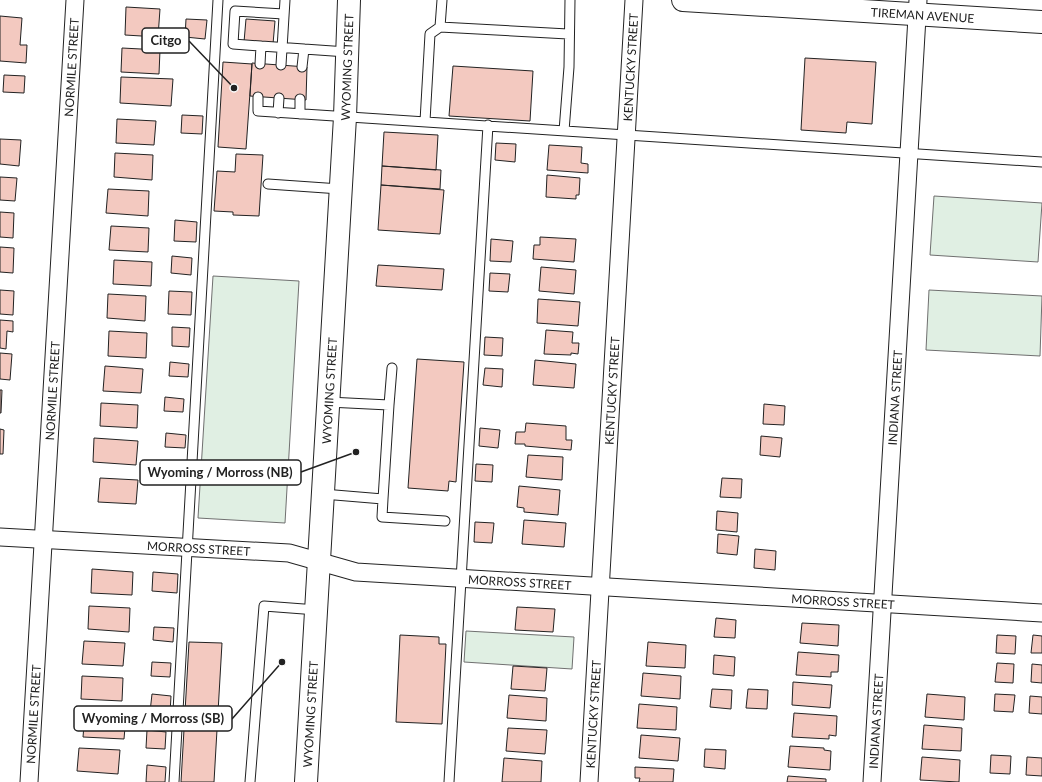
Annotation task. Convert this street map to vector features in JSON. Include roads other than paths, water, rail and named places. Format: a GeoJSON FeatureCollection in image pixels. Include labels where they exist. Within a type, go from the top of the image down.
{"type":"FeatureCollection","features":[{"type":"Feature","properties":{"kind":"street","name":"NORMILE STREET"},"geometry":{"type":"LineString","coordinates":[[29,782],[75,0]]}},
{"type":"Feature","properties":{"kind":"street","name":"WYOMING STREET"},"geometry":{"type":"LineString","coordinates":[[306,782],[345,117],[349,0]]}},
{"type":"Feature","properties":{"kind":"street","name":"KENTUCKY STREET"},"geometry":{"type":"LineString","coordinates":[[589,782],[634,0]]}},
{"type":"Feature","properties":{"kind":"street","name":"TIREMAN AVENUE"},"geometry":{"type":"LineString","coordinates":[[683,0],[917,7],[1042,22]]}},
{"type":"Feature","properties":{"kind":"street","name":"INDIANA STREET"},"geometry":{"type":"LineString","coordinates":[[872,782],[917,7]]}},
{"type":"Feature","properties":{"kind":"street","name":"MORROSS STREET"},"geometry":{"type":"LineString","coordinates":[[0,537],[289,552],[352,572],[1042,614]]}},
{"type":"Feature","properties":{"kind":"lane"},"geometry":{"type":"LineString","coordinates":[[281,65],[285,0]]}},
{"type":"Feature","properties":{"kind":"lane"},"geometry":{"type":"LineString","coordinates":[[440,27],[442,0]]}},
{"type":"Feature","properties":{"kind":"lane"},"geometry":{"type":"LineString","coordinates":[[564,131],[569,67],[568,34],[570,0]]}},
{"type":"Feature","properties":{"kind":"lane"},"geometry":{"type":"LineString","coordinates":[[174,782],[218,5],[235,11],[284,14]]}},
{"type":"Feature","properties":{"kind":"lane"},"geometry":{"type":"LineString","coordinates":[[235,11],[233,44],[348,52]]}},
{"type":"Feature","properties":{"kind":"lane"},"geometry":{"type":"LineString","coordinates":[[425,121],[430,34],[440,27],[568,34]]}},
{"type":"Feature","properties":{"kind":"lane"},"geometry":{"type":"LineString","coordinates":[[260,64],[261,46]]}},
{"type":"Feature","properties":{"kind":"lane"},"geometry":{"type":"LineString","coordinates":[[302,66],[304,49]]}},
{"type":"Feature","properties":{"kind":"lane"},"geometry":{"type":"LineString","coordinates":[[258,97],[258,111],[278,113],[488,125],[1042,162]]}},
{"type":"Feature","properties":{"kind":"lane"},"geometry":{"type":"LineString","coordinates":[[278,113],[279,98]]}},
{"type":"Feature","properties":{"kind":"lane"},"geometry":{"type":"LineString","coordinates":[[300,99],[300,114]]}},
{"type":"Feature","properties":{"kind":"lane"},"geometry":{"type":"LineString","coordinates":[[448,782],[488,125]]}},
{"type":"Feature","properties":{"kind":"lane"},"geometry":{"type":"LineString","coordinates":[[268,184],[340,189]]}},
{"type":"Feature","properties":{"kind":"lane"},"geometry":{"type":"LineString","coordinates":[[392,368],[382,517],[445,521]]}},
{"type":"Feature","properties":{"kind":"lane"},"geometry":{"type":"LineString","coordinates":[[328,402],[389,405]]}},
{"type":"Feature","properties":{"kind":"lane"},"geometry":{"type":"LineString","coordinates":[[323,494],[383,499]]}},
{"type":"Feature","properties":{"kind":"lane"},"geometry":{"type":"LineString","coordinates":[[250,782],[264,606],[317,610]]}},
{"type":"Feature","properties":{"kind":"place","name":"Citgo"},"geometry":{"type":"Point","coordinates":[234,88]}},
{"type":"Feature","properties":{"kind":"place","name":"Wyoming / Morross (NB)"},"geometry":{"type":"Point","coordinates":[356,452]}},
{"type":"Feature","properties":{"kind":"place","name":"Wyoming / Morross (SB)"},"geometry":{"type":"Point","coordinates":[282,662]}}]}
